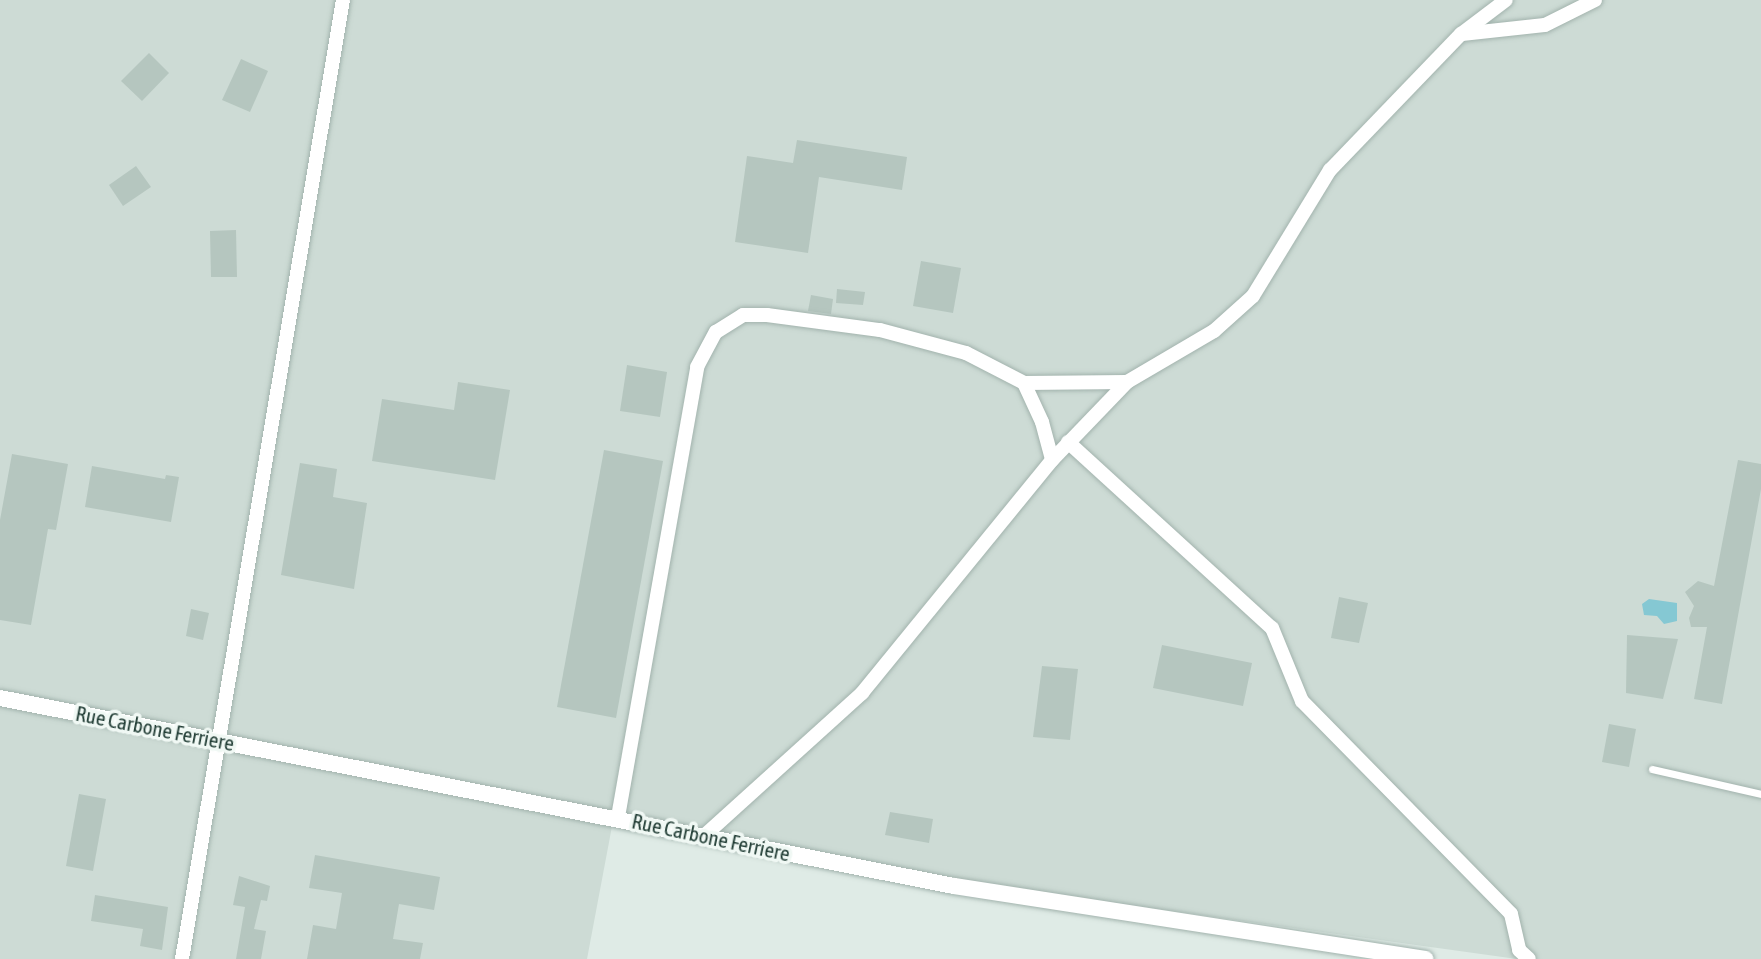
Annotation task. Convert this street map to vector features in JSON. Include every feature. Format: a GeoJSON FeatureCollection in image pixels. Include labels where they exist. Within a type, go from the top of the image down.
{"type":"FeatureCollection","features":[{"type":"Feature","properties":{"kind":"street"},"geometry":{"type":"LineString","coordinates":[[183,959],[222,741],[343,0]]}},
{"type":"Feature","properties":{"kind":"street"},"geometry":{"type":"LineString","coordinates":[[705,835],[862,693],[1052,460],[1128,382],[1214,331],[1253,296],[1330,170],[1461,34],[1506,0]]}},
{"type":"Feature","properties":{"kind":"street"},"geometry":{"type":"LineString","coordinates":[[1461,34],[1545,25],[1595,0]]}},
{"type":"Feature","properties":{"kind":"street"},"geometry":{"type":"LineString","coordinates":[[618,817],[697,367],[716,332],[743,315],[880,330],[966,353],[1024,383],[1128,382]]}},
{"type":"Feature","properties":{"kind":"street"},"geometry":{"type":"LineString","coordinates":[[1024,383],[1052,460]]}},
{"type":"Feature","properties":{"kind":"street"},"geometry":{"type":"LineString","coordinates":[[1069,442],[1272,628],[1302,701],[1511,914],[1519,950],[1529,959]]}},
{"type":"Feature","properties":{"kind":"street","name":"Rue Carbone Ferriere"},"geometry":{"type":"LineString","coordinates":[[0,698],[618,817],[954,886],[1425,959]]}},
{"type":"Feature","properties":{"kind":"lane"},"geometry":{"type":"LineString","coordinates":[[1652,769],[1761,794]]}},
{"type":"Feature","properties":{"kind":"shaded area"},"geometry":{"type":"Polygon","coordinates":[[[0,0],[1761,0],[1761,959],[1517,959],[832,864],[613,821],[587,959],[0,959],[0,0]]]}},
{"type":"Feature","properties":{"kind":"water"},"geometry":{"type":"Polygon","coordinates":[[[1649,599],[1677,603],[1677,621],[1664,624],[1657,616],[1644,615],[1642,604],[1649,599]]]}},
{"type":"Feature","properties":{"kind":"building"},"geometry":{"type":"Polygon","coordinates":[[[149,53],[169,73],[142,101],[121,81],[149,53]]]}},
{"type":"Feature","properties":{"kind":"building"},"geometry":{"type":"Polygon","coordinates":[[[241,59],[268,71],[250,112],[222,100],[241,59]]]}},
{"type":"Feature","properties":{"kind":"building"},"geometry":{"type":"Polygon","coordinates":[[[797,140],[907,157],[902,190],[819,177],[808,253],[735,242],[747,156],[793,163],[797,140]]]}},
{"type":"Feature","properties":{"kind":"building"},"geometry":{"type":"Polygon","coordinates":[[[136,166],[151,187],[123,206],[109,185],[136,166]]]}},
{"type":"Feature","properties":{"kind":"building"},"geometry":{"type":"Polygon","coordinates":[[[236,230],[237,277],[211,277],[210,231],[236,230]]]}},
{"type":"Feature","properties":{"kind":"building"},"geometry":{"type":"Polygon","coordinates":[[[921,261],[961,268],[953,313],[913,306],[921,261]]]}},
{"type":"Feature","properties":{"kind":"building"},"geometry":{"type":"Polygon","coordinates":[[[837,289],[865,292],[863,305],[836,303],[837,289]]]}},
{"type":"Feature","properties":{"kind":"building"},"geometry":{"type":"Polygon","coordinates":[[[811,295],[833,299],[831,314],[808,311],[811,295]]]}},
{"type":"Feature","properties":{"kind":"building"},"geometry":{"type":"Polygon","coordinates":[[[627,365],[667,372],[660,417],[620,411],[627,365]]]}},
{"type":"Feature","properties":{"kind":"building"},"geometry":{"type":"Polygon","coordinates":[[[458,382],[510,390],[495,480],[372,461],[382,399],[454,410],[458,382]]]}},
{"type":"Feature","properties":{"kind":"building"},"geometry":{"type":"Polygon","coordinates":[[[604,450],[663,461],[616,718],[557,707],[604,450]]]}},
{"type":"Feature","properties":{"kind":"building"},"geometry":{"type":"Polygon","coordinates":[[[12,454],[68,464],[56,530],[48,529],[31,625],[0,620],[0,520],[12,454]]]}},
{"type":"Feature","properties":{"kind":"building"},"geometry":{"type":"Polygon","coordinates":[[[1738,460],[1761,464],[1761,489],[1722,704],[1694,699],[1707,627],[1691,627],[1689,618],[1694,606],[1685,592],[1698,581],[1714,586],[1738,460]]]}},
{"type":"Feature","properties":{"kind":"building"},"geometry":{"type":"Polygon","coordinates":[[[300,463],[337,469],[333,497],[367,503],[354,589],[281,575],[300,463]]]}},
{"type":"Feature","properties":{"kind":"building"},"geometry":{"type":"Polygon","coordinates":[[[92,466],[165,479],[166,475],[179,477],[171,522],[85,507],[92,466]]]}},
{"type":"Feature","properties":{"kind":"building"},"geometry":{"type":"Polygon","coordinates":[[[1339,597],[1368,603],[1359,643],[1331,638],[1339,597]]]}},
{"type":"Feature","properties":{"kind":"building"},"geometry":{"type":"Polygon","coordinates":[[[191,609],[209,613],[203,640],[186,636],[191,609]]]}},
{"type":"Feature","properties":{"kind":"building"},"geometry":{"type":"Polygon","coordinates":[[[1627,635],[1678,639],[1663,699],[1626,693],[1627,635]]]}},
{"type":"Feature","properties":{"kind":"building"},"geometry":{"type":"Polygon","coordinates":[[[1162,645],[1252,663],[1243,706],[1153,688],[1162,645]]]}},
{"type":"Feature","properties":{"kind":"building"},"geometry":{"type":"Polygon","coordinates":[[[1042,666],[1078,669],[1070,740],[1033,737],[1042,666]]]}},
{"type":"Feature","properties":{"kind":"building"},"geometry":{"type":"Polygon","coordinates":[[[1609,724],[1636,729],[1629,767],[1602,762],[1609,724]]]}},
{"type":"Feature","properties":{"kind":"building"},"geometry":{"type":"Polygon","coordinates":[[[79,794],[106,799],[93,871],[66,866],[79,794]]]}},
{"type":"Feature","properties":{"kind":"building"},"geometry":{"type":"Polygon","coordinates":[[[890,812],[933,819],[929,843],[885,835],[890,812]]]}},
{"type":"Feature","properties":{"kind":"building"},"geometry":{"type":"Polygon","coordinates":[[[315,855],[440,877],[434,910],[399,904],[393,939],[423,943],[420,959],[307,959],[313,925],[336,929],[342,893],[309,888],[315,855]]]}},
{"type":"Feature","properties":{"kind":"building"},"geometry":{"type":"Polygon","coordinates":[[[239,876],[270,886],[267,901],[261,900],[254,929],[266,931],[261,959],[236,959],[245,907],[233,905],[239,876]]]}},
{"type":"Feature","properties":{"kind":"building"},"geometry":{"type":"Polygon","coordinates":[[[95,895],[168,907],[162,950],[140,946],[143,929],[91,921],[95,895]]]}}]}
